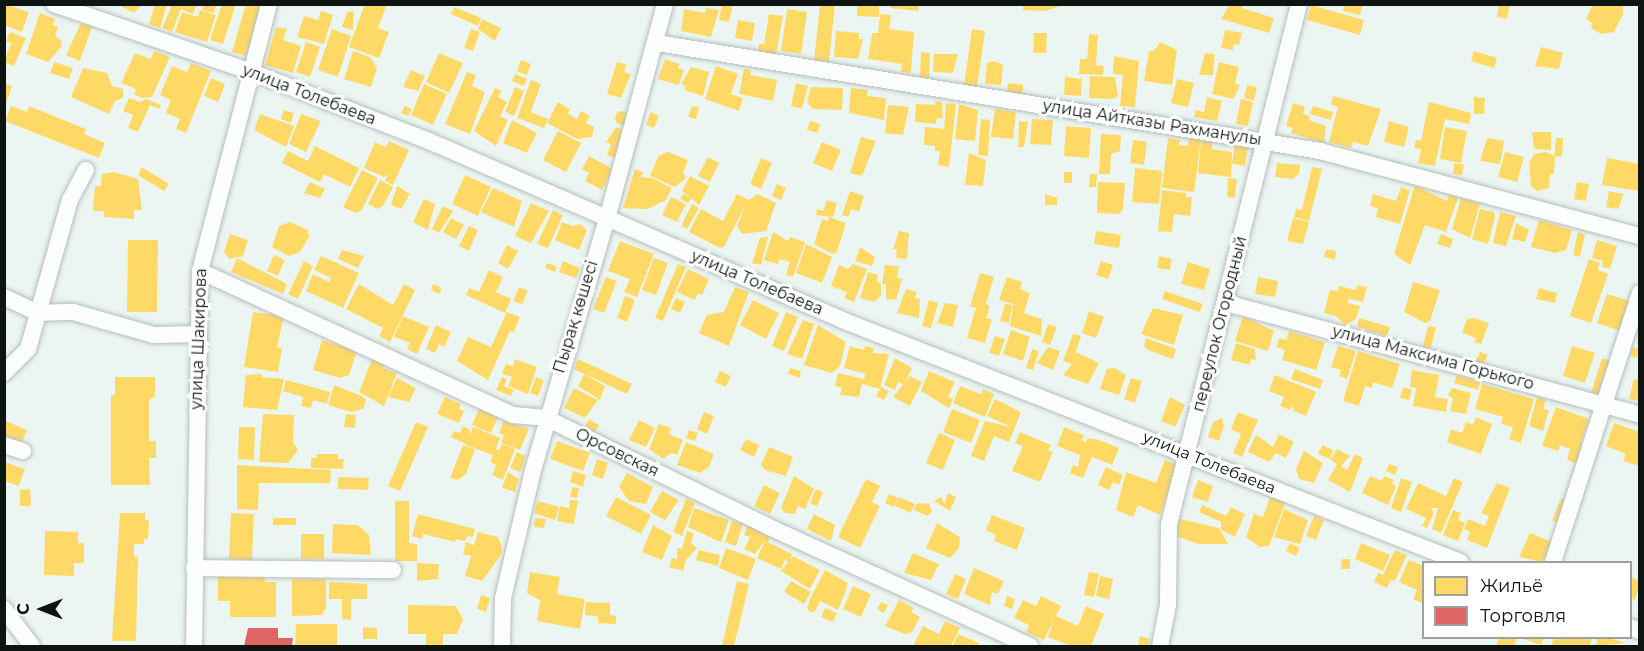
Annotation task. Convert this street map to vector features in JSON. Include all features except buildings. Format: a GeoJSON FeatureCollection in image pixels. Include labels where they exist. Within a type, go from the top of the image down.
{"type":"FeatureCollection","features":[{"type":"Feature","properties":{"kind":"street","name":"улица Толебаева"},"geometry":{"type":"LineString","coordinates":[[54,4],[252,72],[429,141],[842,320],[1457,561]]}},
{"type":"Feature","properties":{"kind":"street","name":"улица Шакирова"},"geometry":{"type":"LineString","coordinates":[[194,646],[200,271],[269,4]]}},
{"type":"Feature","properties":{"kind":"street","name":"Пырақ көшесі"},"geometry":{"type":"LineString","coordinates":[[502,639],[503,598],[546,418],[608,219],[657,43],[665,4]]}},
{"type":"Feature","properties":{"kind":"street","name":"переулок Огородный"},"geometry":{"type":"LineString","coordinates":[[1160,646],[1168,604],[1169,524],[1226,303],[1264,140],[1271,125],[1299,4]]}},
{"type":"Feature","properties":{"kind":"street","name":"улица Айтказы Рахманулы"},"geometry":{"type":"LineString","coordinates":[[657,43],[1264,140],[1384,166],[1640,236]]}},
{"type":"Feature","properties":{"kind":"street"},"geometry":{"type":"LineString","coordinates":[[4,373],[28,349],[70,200],[86,170]]}},
{"type":"Feature","properties":{"kind":"street","name":"Орсовская"},"geometry":{"type":"LineString","coordinates":[[200,271],[513,415],[546,418],[767,526],[1030,646]]}},
{"type":"Feature","properties":{"kind":"street"},"geometry":{"type":"LineString","coordinates":[[1552,561],[1640,293]]}},
{"type":"Feature","properties":{"kind":"street"},"geometry":{"type":"LineString","coordinates":[[4,297],[38,313],[73,312],[154,335],[198,334]]}},
{"type":"Feature","properties":{"kind":"street","name":"улица Максима Горького"},"geometry":{"type":"LineString","coordinates":[[1226,303],[1640,415]]}},
{"type":"Feature","properties":{"kind":"street"},"geometry":{"type":"LineString","coordinates":[[4,445],[23,451]]}},
{"type":"Feature","properties":{"kind":"street"},"geometry":{"type":"LineString","coordinates":[[194,568],[393,570]]}},
{"type":"Feature","properties":{"kind":"street"},"geometry":{"type":"LineString","coordinates":[[4,609],[32,646]]}}]}
